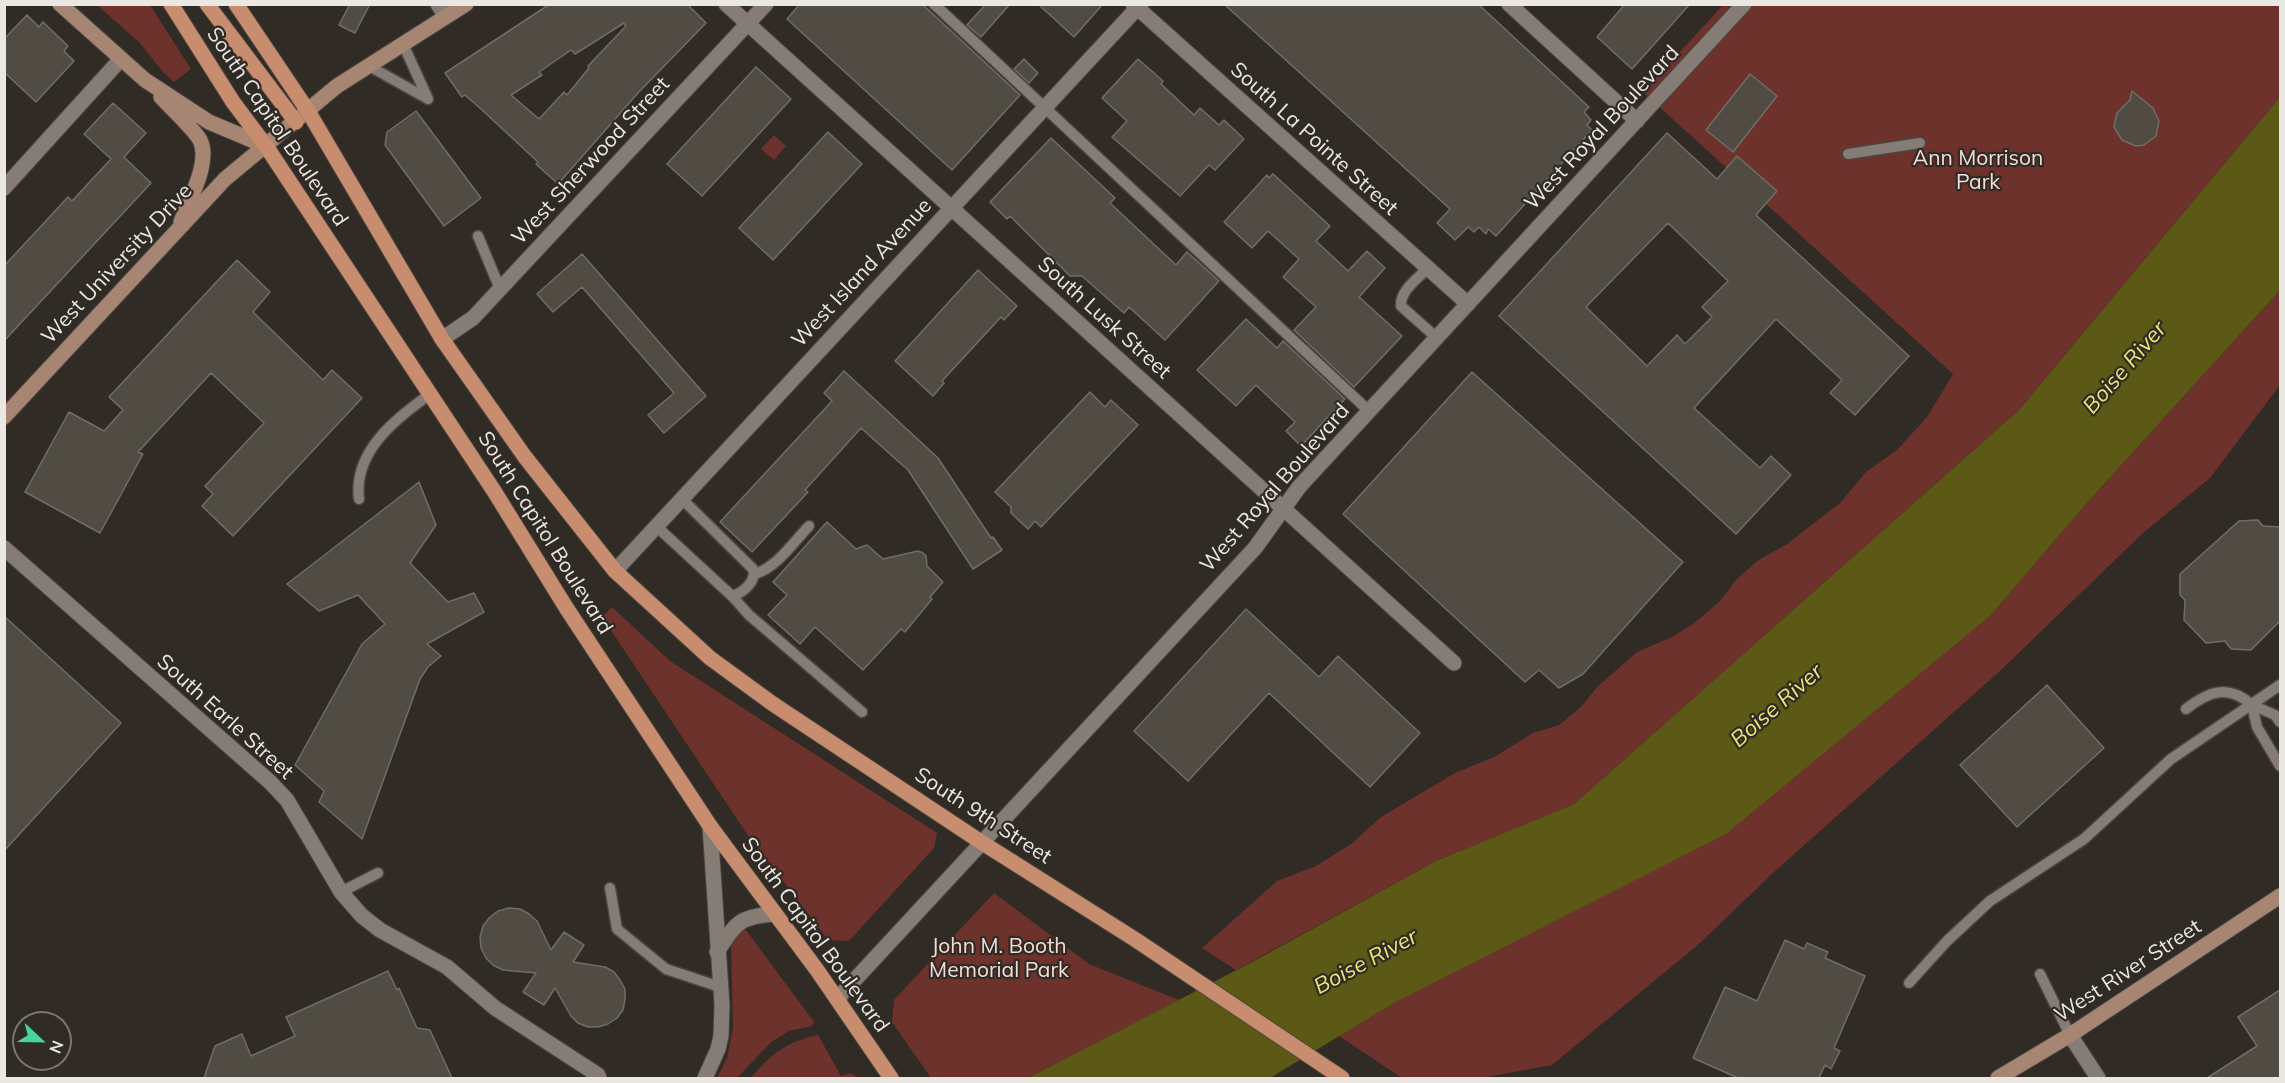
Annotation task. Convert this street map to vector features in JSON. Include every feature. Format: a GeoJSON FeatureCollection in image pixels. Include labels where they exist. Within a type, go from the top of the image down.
{"type":"FeatureCollection","features":[{"type":"Feature","properties":{"kind":"main road","name":"South Capitol Boulevard"},"geometry":{"type":"LineString","coordinates":[[171,4],[233,102],[266,146],[430,394],[710,826],[837,999],[891,1078]]}},
{"type":"Feature","properties":{"kind":"main road"},"geometry":{"type":"LineString","coordinates":[[207,4],[296,122]]}},
{"type":"Feature","properties":{"kind":"main road","name":"South Capitol Boulevard"},"geometry":{"type":"LineString","coordinates":[[236,4],[308,111],[442,339],[525,457],[615,571]]}},
{"type":"Feature","properties":{"kind":"main road","name":"South 9th Street"},"geometry":{"type":"LineString","coordinates":[[615,571],[710,658],[773,704],[981,842],[1136,940],[1342,1078]]}},
{"type":"Feature","properties":{"kind":"street"},"geometry":{"type":"LineString","coordinates":[[60,4],[145,80],[209,122],[266,146]]}},
{"type":"Feature","properties":{"kind":"street","name":"West University Drive"},"geometry":{"type":"LineString","coordinates":[[4,417],[225,179],[338,86],[403,44],[441,10],[466,4]]}},
{"type":"Feature","properties":{"kind":"street","name":"South Lusk Street"},"geometry":{"type":"LineString","coordinates":[[726,4],[1454,663]]}},
{"type":"Feature","properties":{"kind":"street","name":"West Sherwood Street"},"geometry":{"type":"LineString","coordinates":[[442,339],[473,318],[766,4]]}},
{"type":"Feature","properties":{"kind":"street"},"geometry":{"type":"LineString","coordinates":[[1509,4],[1636,121]]}},
{"type":"Feature","properties":{"kind":"street","name":"West Royal Boulevard"},"geometry":{"type":"LineString","coordinates":[[837,999],[1255,548],[1299,487],[1744,4]]}},
{"type":"Feature","properties":{"kind":"street","name":"West Island Avenue"},"geometry":{"type":"LineString","coordinates":[[615,571],[1137,6]]}},
{"type":"Feature","properties":{"kind":"street","name":"South La Pointe Street"},"geometry":{"type":"LineString","coordinates":[[1137,6],[1468,304]]}},
{"type":"Feature","properties":{"kind":"street"},"geometry":{"type":"LineString","coordinates":[[4,188],[120,60]]}},
{"type":"Feature","properties":{"kind":"street"},"geometry":{"type":"LineString","coordinates":[[145,80],[200,140],[202,148],[202,167],[178,229]]}},
{"type":"Feature","properties":{"kind":"street","name":"South Earle Street"},"geometry":{"type":"LineString","coordinates":[[4,548],[270,782],[287,800],[341,892],[362,916],[380,930],[447,967],[495,1008],[598,1075],[599,1078]]}},
{"type":"Feature","properties":{"kind":"street"},"geometry":{"type":"LineString","coordinates":[[705,1078],[718,1049],[721,1036],[710,826]]}},
{"type":"Feature","properties":{"kind":"street","name":"West River Street"},"geometry":{"type":"LineString","coordinates":[[1998,1078],[2070,1035],[2280,896]]}},
{"type":"Feature","properties":{"kind":"street"},"geometry":{"type":"LineString","coordinates":[[717,952],[735,924],[753,916],[775,914]]}},
{"type":"Feature","properties":{"kind":"street"},"geometry":{"type":"LineString","coordinates":[[2070,1035],[2098,1078]]}},
{"type":"Feature","properties":{"kind":"lane"},"geometry":{"type":"LineString","coordinates":[[934,4],[1369,411]]}},
{"type":"Feature","properties":{"kind":"lane"},"geometry":{"type":"LineString","coordinates":[[369,66],[428,99],[403,44]]}},
{"type":"Feature","properties":{"kind":"lane"},"geometry":{"type":"LineString","coordinates":[[1848,154],[1920,142]]}},
{"type":"Feature","properties":{"kind":"lane"},"geometry":{"type":"LineString","coordinates":[[478,236],[500,289]]}},
{"type":"Feature","properties":{"kind":"lane"},"geometry":{"type":"LineString","coordinates":[[1427,269],[1404,292],[1401,306],[1437,338]]}},
{"type":"Feature","properties":{"kind":"lane"},"geometry":{"type":"LineString","coordinates":[[359,499],[357,482],[363,464],[377,441],[401,415],[430,394]]}},
{"type":"Feature","properties":{"kind":"lane"},"geometry":{"type":"LineString","coordinates":[[682,499],[753,569],[754,574]]}},
{"type":"Feature","properties":{"kind":"lane"},"geometry":{"type":"LineString","coordinates":[[732,596],[738,595],[754,574],[776,563],[809,525]]}},
{"type":"Feature","properties":{"kind":"lane"},"geometry":{"type":"LineString","coordinates":[[656,526],[732,596],[749,615],[862,712]]}},
{"type":"Feature","properties":{"kind":"lane"},"geometry":{"type":"LineString","coordinates":[[1909,983],[1941,946],[1990,901],[2084,839],[2171,759],[2280,686]]}},
{"type":"Feature","properties":{"kind":"lane"},"geometry":{"type":"LineString","coordinates":[[2186,709],[2216,692],[2228,692],[2242,696],[2252,705],[2275,715],[2280,722]]}},
{"type":"Feature","properties":{"kind":"lane"},"geometry":{"type":"LineString","coordinates":[[2252,705],[2258,728],[2280,766]]}},
{"type":"Feature","properties":{"kind":"lane"},"geometry":{"type":"LineString","coordinates":[[341,892],[378,873]]}},
{"type":"Feature","properties":{"kind":"lane"},"geometry":{"type":"LineString","coordinates":[[610,888],[617,929],[666,969],[720,987]]}},
{"type":"Feature","properties":{"kind":"lane"},"geometry":{"type":"LineString","coordinates":[[2040,974],[2070,1035]]}},
{"type":"Feature","properties":{"kind":"green space"},"geometry":{"type":"Polygon","coordinates":[[[97,5],[150,5],[191,69],[174,82],[140,43],[97,5]]]}},
{"type":"Feature","properties":{"kind":"green space","name":"Ann Morrison Park"},"geometry":{"type":"Polygon","coordinates":[[[1723,5],[2280,5],[2280,97],[2019,410],[1574,804],[1436,861],[1236,970],[1202,948],[1277,881],[1316,866],[1351,844],[1381,817],[1455,773],[1494,757],[1533,733],[1559,725],[1582,706],[1597,687],[1637,652],[1672,637],[1693,624],[1720,601],[1736,580],[1757,561],[1787,544],[1840,503],[1866,472],[1897,450],[1927,417],[1953,374],[1643,92],[1723,5]]]}},
{"type":"Feature","properties":{"kind":"green space"},"geometry":{"type":"Polygon","coordinates":[[[774,135],[786,146],[774,160],[761,149],[774,135]]]}},
{"type":"Feature","properties":{"kind":"green space"},"geometry":{"type":"Polygon","coordinates":[[[2280,290],[2280,385],[2210,478],[2143,533],[2000,671],[1774,872],[1699,944],[1552,1065],[1481,1078],[1402,1078],[1339,1036],[1394,1003],[1991,615],[2086,504],[2280,290]]]}},
{"type":"Feature","properties":{"kind":"green space"},"geometry":{"type":"Polygon","coordinates":[[[612,607],[670,661],[937,833],[934,848],[849,941],[828,940],[747,834],[602,617],[612,607]]]}},
{"type":"Feature","properties":{"kind":"green space","name":"John M. Booth Memorial Park"},"geometry":{"type":"Polygon","coordinates":[[[994,893],[1089,964],[1179,1000],[1028,1078],[931,1078],[892,1022],[894,1000],[994,893]]]}},
{"type":"Feature","properties":{"kind":"green space"},"geometry":{"type":"Polygon","coordinates":[[[743,926],[814,1022],[812,1026],[789,1031],[771,1042],[737,1078],[717,1078],[727,1058],[733,1028],[731,941],[743,926]]]}},
{"type":"Feature","properties":{"kind":"green space"},"geometry":{"type":"Polygon","coordinates":[[[818,1035],[841,1076],[851,1073],[858,1078],[751,1078],[780,1050],[818,1035]]]}},
{"type":"Feature","properties":{"kind":"water","name":"Boise River"},"geometry":{"type":"Polygon","coordinates":[[[2280,97],[2280,290],[2086,504],[1991,615],[1726,834],[1394,1003],[1270,1078],[1028,1078],[1254,961],[1436,861],[1574,804],[2019,410],[2280,97]]]}},
{"type":"Feature","properties":{"kind":"building"},"geometry":{"type":"Polygon","coordinates":[[[350,4],[370,4],[355,33],[339,25],[350,4]]]}},
{"type":"Feature","properties":{"kind":"building"},"geometry":{"type":"Polygon","coordinates":[[[550,4],[687,4],[706,23],[637,94],[558,184],[536,164],[538,162],[481,109],[465,95],[462,97],[445,73],[550,4]],[[624,23],[575,54],[571,50],[539,72],[542,75],[511,95],[539,119],[564,92],[567,95],[589,68],[588,66],[626,26],[624,23]]]}},
{"type":"Feature","properties":{"kind":"building"},"geometry":{"type":"Polygon","coordinates":[[[800,4],[922,4],[1020,95],[952,170],[787,19],[800,4]]]}},
{"type":"Feature","properties":{"kind":"building"},"geometry":{"type":"Polygon","coordinates":[[[986,4],[1010,4],[981,37],[967,25],[986,4]]]}},
{"type":"Feature","properties":{"kind":"building"},"geometry":{"type":"Polygon","coordinates":[[[1038,4],[1103,4],[1074,37],[1038,4]]]}},
{"type":"Feature","properties":{"kind":"building"},"geometry":{"type":"Polygon","coordinates":[[[1224,4],[1478,4],[1589,107],[1584,112],[1591,120],[1587,125],[1592,130],[1496,236],[1488,229],[1486,234],[1479,227],[1474,232],[1468,227],[1455,240],[1437,223],[1450,209],[1224,4]]]}},
{"type":"Feature","properties":{"kind":"building"},"geometry":{"type":"Polygon","coordinates":[[[1625,4],[1690,4],[1632,69],[1597,37],[1625,4]]]}},
{"type":"Feature","properties":{"kind":"building"},"geometry":{"type":"Polygon","coordinates":[[[27,15],[39,27],[43,22],[68,46],[64,51],[74,61],[36,102],[4,72],[4,39],[27,15]]]}},
{"type":"Feature","properties":{"kind":"building"},"geometry":{"type":"Polygon","coordinates":[[[1024,59],[1038,73],[1029,83],[1014,69],[1024,59]]]}},
{"type":"Feature","properties":{"kind":"building"},"geometry":{"type":"Polygon","coordinates":[[[1138,59],[1163,81],[1161,84],[1194,115],[1200,108],[1219,125],[1224,120],[1244,139],[1215,170],[1209,165],[1180,196],[1112,137],[1127,121],[1102,98],[1138,59]]]}},
{"type":"Feature","properties":{"kind":"building"},"geometry":{"type":"Polygon","coordinates":[[[756,67],[791,99],[702,196],[667,164],[756,67]]]}},
{"type":"Feature","properties":{"kind":"building"},"geometry":{"type":"Polygon","coordinates":[[[1750,74],[1777,96],[1733,152],[1706,130],[1750,74]]]}},
{"type":"Feature","properties":{"kind":"building"},"geometry":{"type":"Polygon","coordinates":[[[2132,91],[2153,108],[2159,121],[2156,136],[2144,145],[2136,146],[2122,140],[2114,127],[2117,113],[2130,100],[2132,91]]]}},
{"type":"Feature","properties":{"kind":"building"},"geometry":{"type":"Polygon","coordinates":[[[113,103],[146,133],[124,157],[151,183],[4,341],[4,266],[68,197],[72,201],[111,159],[84,134],[113,103]]]}},
{"type":"Feature","properties":{"kind":"building"},"geometry":{"type":"Polygon","coordinates":[[[416,111],[481,198],[444,226],[385,145],[387,132],[416,111]]]}},
{"type":"Feature","properties":{"kind":"building"},"geometry":{"type":"Polygon","coordinates":[[[828,132],[862,164],[773,260],[739,228],[828,132]]]}},
{"type":"Feature","properties":{"kind":"building"},"geometry":{"type":"Polygon","coordinates":[[[1667,133],[1717,179],[1737,156],[1777,191],[1756,215],[1909,356],[1855,415],[1830,393],[1842,380],[1776,319],[1694,408],[1760,468],[1771,456],[1791,475],[1736,534],[1499,316],[1667,133]],[[1668,223],[1586,307],[1647,366],[1677,335],[1685,344],[1712,317],[1702,307],[1728,281],[1668,223]]]}},
{"type":"Feature","properties":{"kind":"building"},"geometry":{"type":"Polygon","coordinates":[[[1051,138],[1115,198],[1110,203],[1176,265],[1187,252],[1219,281],[1165,340],[1129,307],[1124,313],[1082,276],[1070,276],[1010,216],[1007,219],[990,202],[1051,138]]]}},
{"type":"Feature","properties":{"kind":"building"},"geometry":{"type":"Polygon","coordinates":[[[1273,174],[1330,226],[1316,241],[1348,271],[1367,251],[1385,268],[1359,297],[1402,336],[1354,387],[1294,330],[1316,307],[1283,277],[1299,259],[1268,231],[1252,248],[1224,222],[1267,175],[1269,178],[1273,174]]]}},
{"type":"Feature","properties":{"kind":"building"},"geometry":{"type":"Polygon","coordinates":[[[582,254],[706,396],[664,433],[648,415],[674,393],[582,287],[553,312],[537,294],[582,254]]]}},
{"type":"Feature","properties":{"kind":"building"},"geometry":{"type":"Polygon","coordinates":[[[237,260],[270,292],[253,312],[323,380],[332,370],[362,398],[233,536],[202,506],[213,494],[205,486],[264,423],[211,373],[138,452],[143,454],[100,533],[25,492],[69,412],[104,431],[123,410],[109,397],[237,260]]]}},
{"type":"Feature","properties":{"kind":"building"},"geometry":{"type":"Polygon","coordinates":[[[978,270],[1017,306],[1004,320],[1001,317],[942,381],[944,383],[933,396],[895,361],[978,270]]]}},
{"type":"Feature","properties":{"kind":"building"},"geometry":{"type":"Polygon","coordinates":[[[1246,319],[1277,348],[1283,341],[1345,399],[1301,446],[1286,431],[1295,422],[1256,385],[1236,406],[1197,370],[1246,319]]]}},
{"type":"Feature","properties":{"kind":"building"},"geometry":{"type":"Polygon","coordinates":[[[844,371],[938,458],[991,538],[993,537],[1002,550],[973,569],[908,470],[861,428],[805,490],[808,492],[752,552],[720,522],[832,401],[824,393],[844,371]]]}},
{"type":"Feature","properties":{"kind":"building"},"geometry":{"type":"Polygon","coordinates":[[[1472,372],[1683,562],[1583,674],[1559,688],[1539,670],[1525,682],[1343,514],[1472,372]]]}},
{"type":"Feature","properties":{"kind":"building"},"geometry":{"type":"Polygon","coordinates":[[[1090,392],[1105,407],[1111,400],[1138,425],[1041,527],[1035,521],[1028,529],[1011,513],[1011,507],[995,492],[1090,392]]]}},
{"type":"Feature","properties":{"kind":"building"},"geometry":{"type":"Polygon","coordinates":[[[419,482],[436,525],[410,563],[448,602],[474,593],[484,612],[427,644],[441,656],[428,667],[420,679],[362,839],[319,802],[324,791],[295,765],[362,644],[385,624],[358,595],[319,611],[287,584],[419,482]]]}},
{"type":"Feature","properties":{"kind":"building"},"geometry":{"type":"Polygon","coordinates":[[[2258,520],[2263,526],[2280,527],[2280,621],[2251,650],[2231,649],[2225,641],[2206,643],[2184,620],[2185,600],[2180,595],[2180,574],[2239,521],[2258,520]]]}},
{"type":"Feature","properties":{"kind":"building"},"geometry":{"type":"Polygon","coordinates":[[[827,522],[856,549],[867,545],[883,559],[918,551],[923,553],[926,556],[927,566],[943,582],[905,632],[901,629],[863,670],[815,627],[800,644],[768,615],[787,595],[773,582],[827,522]]]}},
{"type":"Feature","properties":{"kind":"building"},"geometry":{"type":"Polygon","coordinates":[[[1246,609],[1319,677],[1338,656],[1420,733],[1370,787],[1269,693],[1188,781],[1134,731],[1246,609]]]}},
{"type":"Feature","properties":{"kind":"building"},"geometry":{"type":"Polygon","coordinates":[[[4,616],[121,723],[4,851],[4,616]]]}},
{"type":"Feature","properties":{"kind":"building"},"geometry":{"type":"Polygon","coordinates":[[[2047,685],[2104,748],[2017,827],[1960,765],[2047,685]]]}},
{"type":"Feature","properties":{"kind":"building"},"geometry":{"type":"Polygon","coordinates":[[[509,908],[520,909],[537,921],[551,950],[564,932],[584,945],[573,962],[605,967],[614,972],[625,989],[623,1010],[617,1018],[598,1027],[588,1027],[578,1023],[571,1016],[555,988],[544,1005],[523,992],[536,973],[503,970],[486,958],[481,948],[480,937],[483,926],[498,911],[509,908]]]}},
{"type":"Feature","properties":{"kind":"building"},"geometry":{"type":"Polygon","coordinates":[[[1785,940],[1804,949],[1807,943],[1828,952],[1825,958],[1865,976],[1834,1048],[1840,1051],[1831,1069],[1825,1065],[1819,1078],[1738,1078],[1693,1058],[1725,987],[1757,1001],[1785,940]]]}},
{"type":"Feature","properties":{"kind":"building"},"geometry":{"type":"Polygon","coordinates":[[[388,971],[397,990],[399,988],[417,1028],[430,1030],[452,1078],[204,1078],[215,1046],[242,1034],[251,1056],[295,1036],[286,1017],[388,971]]]}},
{"type":"Feature","properties":{"kind":"building"},"geometry":{"type":"Polygon","coordinates":[[[2280,990],[2280,1078],[2207,1078],[2257,1046],[2238,1017],[2280,990]]]}}]}
